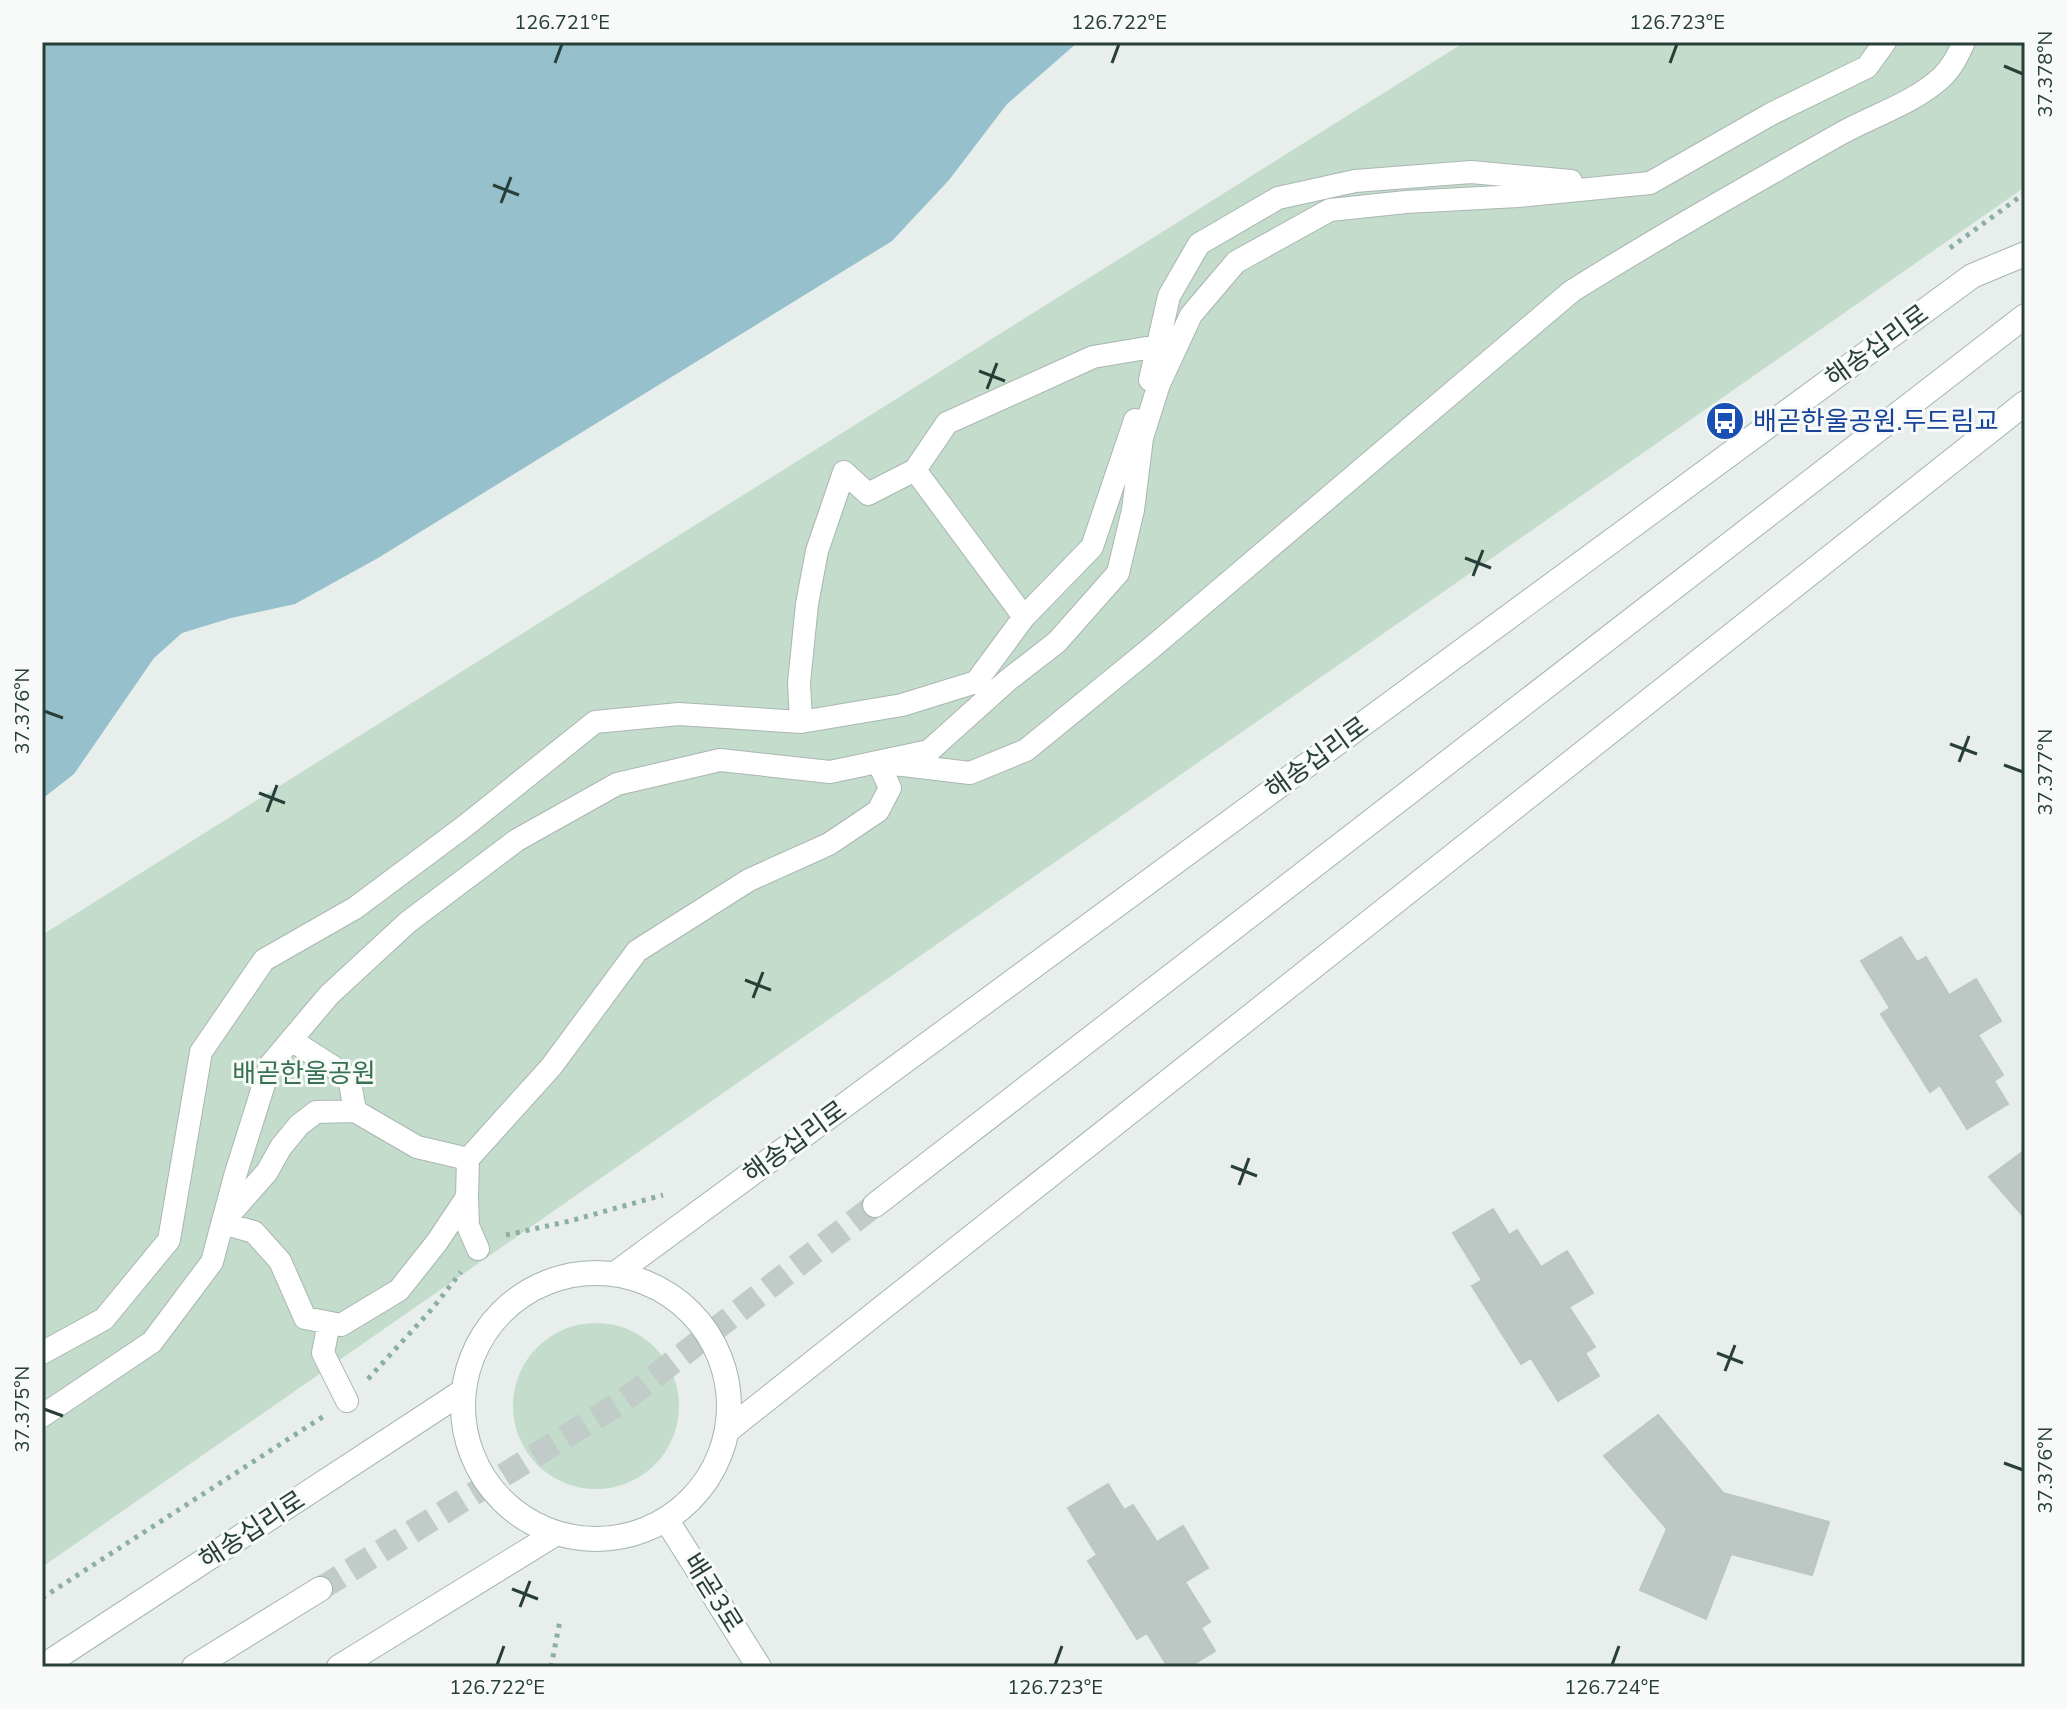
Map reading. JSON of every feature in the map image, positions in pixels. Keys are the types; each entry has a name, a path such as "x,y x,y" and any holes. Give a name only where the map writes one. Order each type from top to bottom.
{"main road":[{"name":"해송십리로","path":"615,1274 1972,276 2025,254"},
{"path":"875,1205 2025,316"},
{"path":"728,1430 2025,403"},
{"path":"615,1274 656,1287 691,1312 716,1347 728,1388 728,1430 712,1473 684,1508 666,1519 645,1531 600,1540 555,1534 515,1513 478,1470 466,1438 462,1392 474,1351 497,1316 520,1298 532,1289 572,1275 615,1274"},
{"name":"해송십리로","path":"42,1667 462,1392"},
{"name":"배곧3로","path":"666,1519 759,1667"},
{"path":"339,1667 555,1534"},
{"path":"194,1667 320,1589"}],"street":[{"path":"42,1416 152,1342 212,1262 270,1065 329,995 408,922 517,840 617,784 720,760 830,772 929,751 1008,680 1057,642 1118,573 1133,510 1142,438 1159,384 1191,315 1236,262 1330,210 1650,183 1771,114 1867,67 1885,42"},
{"path":"878,762 970,773 1026,750 1150,649 1572,291 1644,246 1847,130 1917,96 1942,77 1956,60 1964,42"},
{"path":"42,1353 104,1319 169,1240 201,1052 264,960 355,908 465,826 595,722 679,714 801,722 902,705 976,682 1024,617 1092,547 1151,378 1169,296 1199,244 1278,198 1355,181 1471,172 1626,185"},
{"path":"801,722 799,683 807,604 817,551 844,472 868,494 915,470 959,409 1093,357 1158,346"},
{"path":"915,470 1024,617"},
{"path":"478,1249 468,1226 468,1159 551,1067 637,951 749,880 829,844 878,811 890,788 878,762"},
{"path":"291,1040 349,1077 355,1111"},
{"path":"222,1223 267,1172 281,1147 299,1125 316,1112 355,1111 417,1147 468,1159"},
{"path":"222,1223 254,1232 280,1261 305,1318 341,1325 399,1290 467,1197"},
{"path":"329,1323 323,1353 347,1401"}],"path":[{"path":"1948,250 2025,193"},
{"path":"42,1598 347,1401 432,1309 486,1239 659,1198 671,1189"},
{"path":"551,1667 560,1620"}],"green space":[{"name":"배곧한울공원","path":"1465,42 2025,42 2025,187 42,1567 42,935"},
{"path":"596,1323 628,1330 654,1348 672,1374 679,1406 672,1438 654,1464 628,1482 596,1489 564,1482 538,1464 520,1438 513,1406 520,1374 538,1348 564,1330"}],"water":[{"path":"42,42 1078,42 1007,104 949,180 892,241 378,558 295,604 182,633 154,658 74,774 42,799"}],"building":[{"path":"1901,937 1917,962 1926,957 1949,995 1976,979 2001,1021 1978,1035 2003,1075 1994,1081 2008,1104 1967,1129 1940,1085 1930,1092 1881,1014 1890,1008 1861,961"},
{"path":"2025,1150 2025,1218 1989,1177"},
{"path":"1493,1209 1509,1235 1517,1230 1541,1267 1567,1251 1593,1293 1569,1307 1595,1347 1585,1353 1599,1376 1558,1401 1531,1358 1521,1364 1472,1286 1482,1280 1453,1233"},
{"path":"1658,1415 1723,1493 1829,1522 1812,1575 1731,1554 1706,1619 1640,1590 1667,1529 1604,1456"},
{"path":"1108,1484 1124,1510 1133,1505 1157,1542 1183,1526 1208,1568 1185,1582 1210,1622 1201,1628 1215,1651 1189,1667 1168,1667 1147,1633 1137,1639 1088,1561 1097,1555 1068,1508"}],"tunnel":[{"path":"320,1589 623,1401 875,1205"}],"place":[{"name":"배곧한울공원.두드림교","path":"1725,421"}]}
